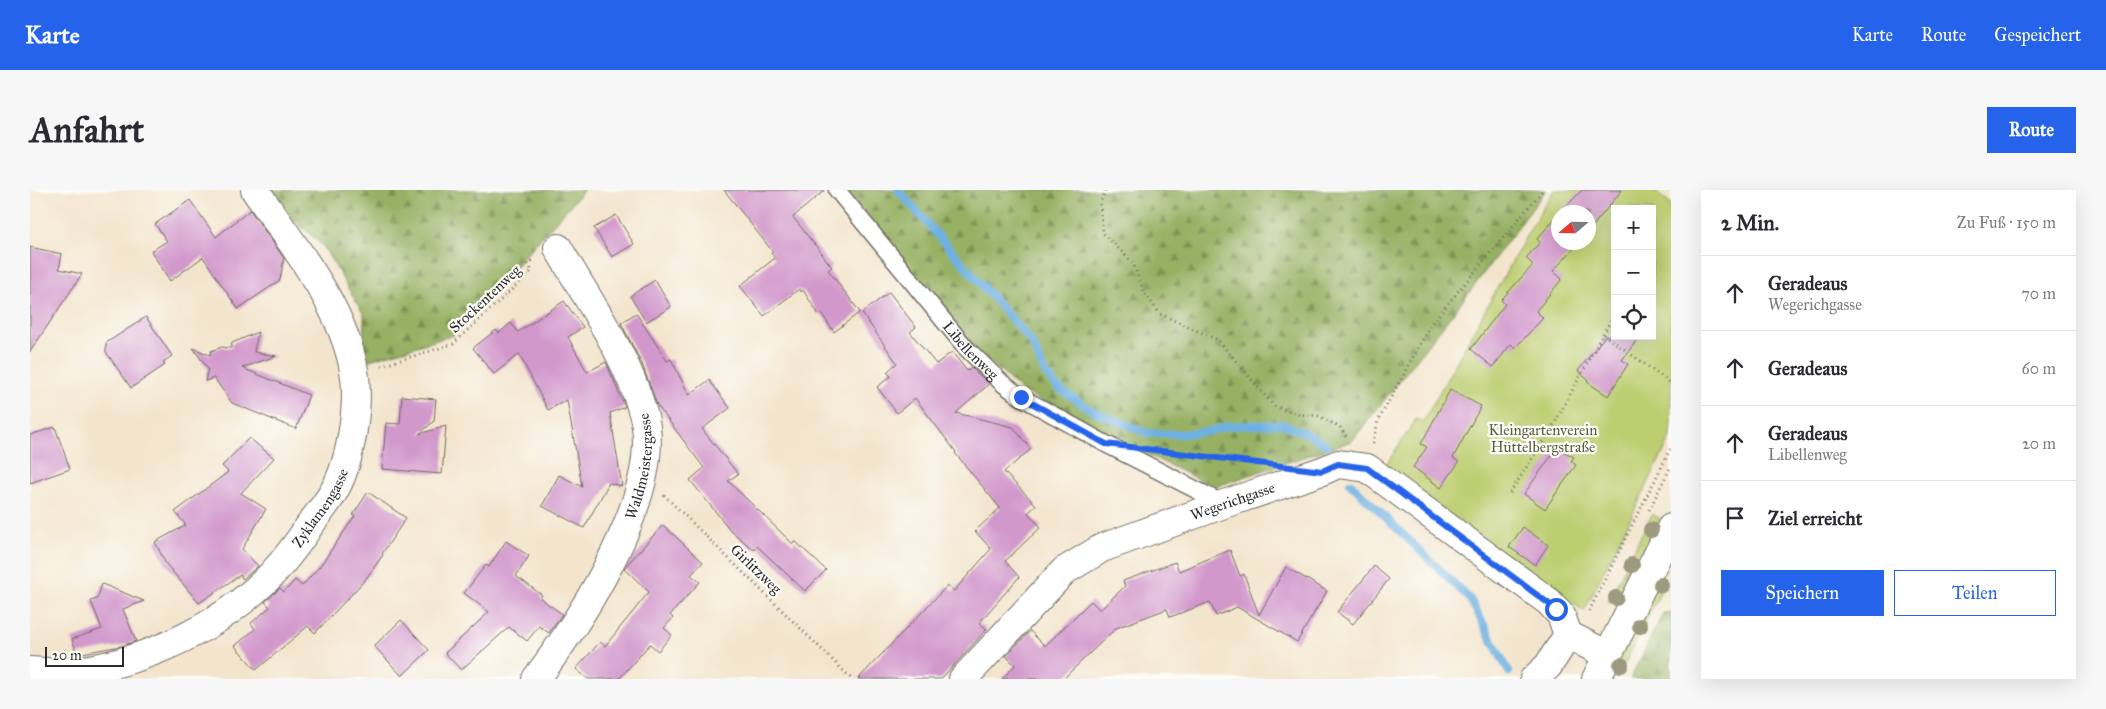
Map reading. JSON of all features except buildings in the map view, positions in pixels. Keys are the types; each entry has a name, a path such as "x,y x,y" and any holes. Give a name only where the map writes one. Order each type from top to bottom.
{"street":[{"name":"Zyklamengasse","path":"30,671 63,674 96,671 134,660 204,629 236,607 266,581 293,550 335,490 349,453 356,413 354,372 346,343 321,286 255,190"},
{"name":"Waldmeistergasse","path":"536,679 595,590 631,514 644,476 647,445 644,414 628,374 602,323 549,252"},
{"name":"Wegerichgasse","path":"963,679 1064,571 1102,548 1338,464 1367,468 1549,602 1587,644"},
{"path":"1534,679 1548,666 1587,644 1671,528"},
{"path":"1587,644 1596,679"}],"lane":[{"name":"Libellenweg","path":"837,190 966,348 1002,383 1021,397 1106,444 1224,504"}],"path":[{"path":"1105,190 1100,204 1104,233 1133,263 1144,292 1160,314 1218,340 1274,406 1297,414 1319,416 1340,427 1367,468"},
{"path":"1367,468 1378,421 1432,324 1543,190"},
{"name":"Stockentenweg","path":"354,372 373,364 384,366 453,344 532,271 528,264 549,252"},
{"path":"1510,493 1553,426 1611,321"},
{"path":"1603,334 1671,382"},
{"path":"1587,644 1584,630 1588,613 1671,448"},
{"path":"1165,452 1263,464"},
{"name":"Girlitzweg","path":"644,476 852,679"}],"green space":[{"path":"270,190 584,190 454,335 363,362 364,315 323,246 285,212"},
{"path":"846,190 1546,190 1465,298 1352,441 1214,487 1086,425 1021,390 972,346"},
{"name":"Kleingartenverein Hüttelbergstraße","path":"1554,190 1653,190 1671,205 1671,437 1584,611 1495,550 1386,465 1416,419 1423,422 1533,224"},
{"path":"1652,514 1660,519 1645,548 1643,547 1642,549 1644,550 1616,604 1608,601"},
{"path":"1659,580 1665,583 1620,673 1614,670"},
{"path":"1671,612 1671,679 1630,679 1663,613"}],"waterway":[{"path":"898,190 1031,341 1045,373 1058,388 1093,411 1147,433 1184,434 1211,431 1228,426 1283,424 1310,435 1327,446"},
{"path":"1350,483 1470,599 1509,672"}],"route":[{"path":"1021,397 1106,444 1322,471 1338,464 1367,468 1556,609"}]}
